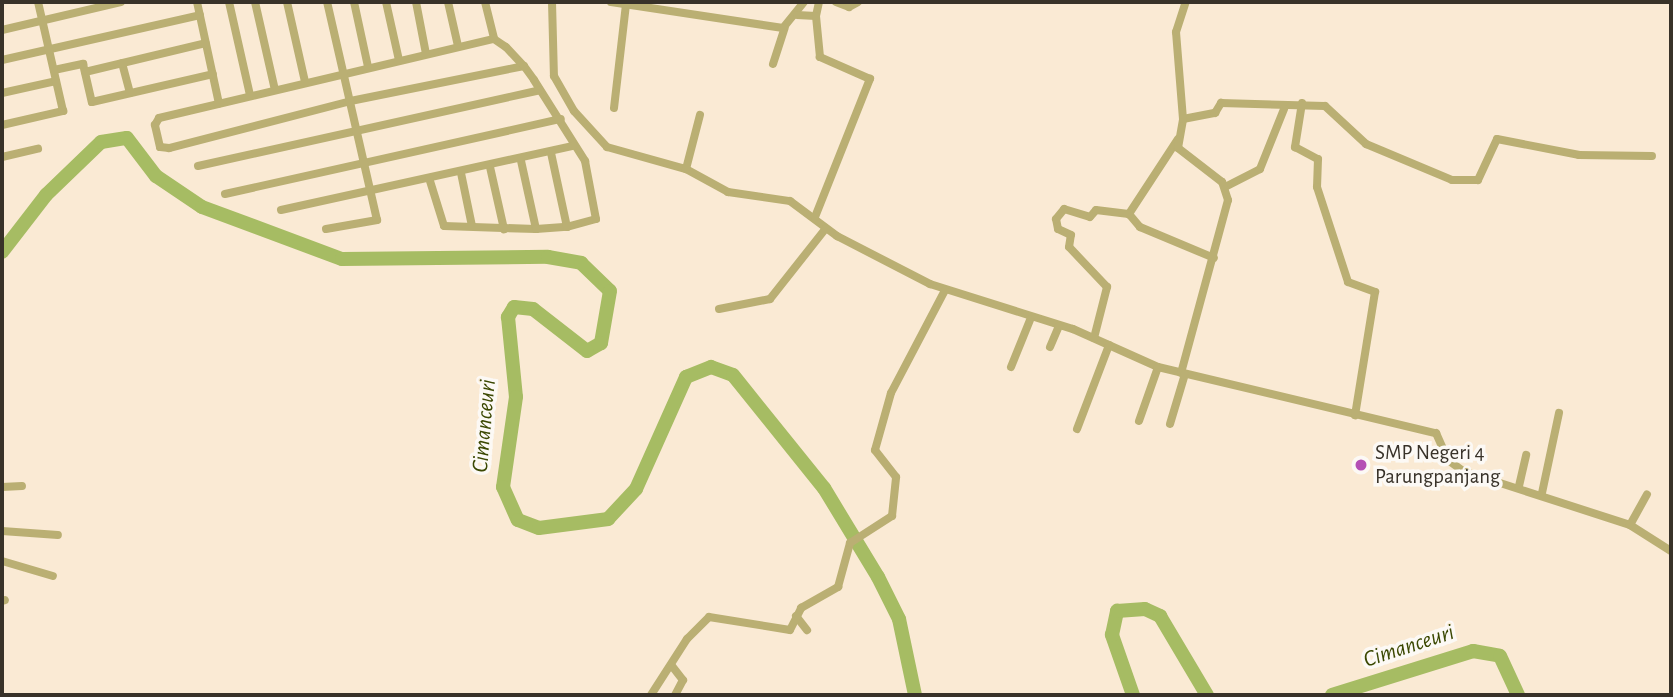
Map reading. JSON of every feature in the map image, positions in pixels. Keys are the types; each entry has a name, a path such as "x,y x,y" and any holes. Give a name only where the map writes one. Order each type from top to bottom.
{"street":[{"path":"2,125 63,111 38,2"},
{"path":"2,30 86,6 121,2"},
{"path":"197,2 219,104"},
{"path":"229,2 250,96"},
{"path":"255,2 275,90"},
{"path":"287,2 305,82"},
{"path":"326,229 376,221 373,192 327,2"},
{"path":"354,2 369,67"},
{"path":"386,2 399,60"},
{"path":"416,2 426,54"},
{"path":"448,2 458,46"},
{"path":"430,181 442,225 536,229 567,227 596,219 585,161 573,146 561,119 524,66 494,39 485,2"},
{"path":"552,2 554,76 593,136 625,154 687,169 728,192 790,201 825,228 944,290 1030,320 1094,338 1158,367 1436,433 1454,466 1542,493 1630,525 1671,551"},
{"path":"611,2 785,28"},
{"path":"773,64 785,28 804,2"},
{"path":"815,218 870,79 820,57 816,16 819,2"},
{"path":"836,2 849,7 858,2"},
{"path":"1170,424 1228,200 1225,187 1181,156 1183,119 1175,57 1186,2"},
{"path":"614,108 625,4"},
{"path":"2,60 200,15"},
{"path":"797,15 816,16"},
{"path":"494,39 344,72 157,119 160,147 351,101 524,66"},
{"path":"85,72 206,43"},
{"path":"122,63 130,93"},
{"path":"54,70 83,64 92,102 213,74"},
{"path":"2,93 56,81"},
{"path":"198,166 540,90"},
{"path":"1183,119 1215,113 1221,103 1284,109 1302,103 1325,106 1366,144 1452,180 1478,180 1497,139 1579,155 1653,156"},
{"path":"1302,103 1295,147 1318,159 1317,187 1348,282 1376,292 1355,415"},
{"path":"1225,187 1260,169 1284,109"},
{"path":"687,169 700,115"},
{"path":"225,194 561,119"},
{"path":"1129,214 1181,135"},
{"path":"281,210 430,181 521,161 573,146"},
{"path":"2,157 38,149"},
{"path":"551,153 567,227"},
{"path":"521,161 536,229"},
{"path":"490,167 504,229"},
{"path":"461,173 472,226"},
{"path":"1094,338 1107,287 1069,247 1071,235 1058,229 1056,219 1064,209 1090,217 1096,210 1129,214 1140,228 1214,258"},
{"path":"719,309 773,296 825,228"},
{"path":"652,695 687,639 710,616 786,632 796,616 838,587 850,542 894,512 896,477 875,450 891,393 944,290"},
{"path":"1011,367 1030,320"},
{"path":"1051,346 1059,326"},
{"path":"1077,429 1109,345"},
{"path":"1139,421 1158,367"},
{"path":"1542,493 1559,413"},
{"path":"1519,486 1526,456"},
{"path":"2,487 22,486"},
{"path":"1630,525 1647,494"},
{"path":"2,531 58,535"},
{"path":"2,561 53,576"},
{"path":"796,616 807,630"},
{"path":"672,666 683,680 675,695"}],"waterway":[{"name":"Cimanceuri","path":"2,252 46,195 101,142 127,138 156,176 202,207 342,259 548,257 581,263 610,291 601,343 587,351 533,309 514,307 508,317 516,397 503,487 518,520 539,528 608,519 636,489 686,377 711,367 733,375 824,488 878,577 899,619 915,695"},
{"name":"Cimanceuri","path":"1133,695 1112,635 1117,611 1145,609 1160,616 1207,695"},
{"name":"Cimanceuri","path":"1332,695 1473,651 1500,656 1518,695"}],"place":[{"name":"SMP Negeri 4 Parungpanjang","path":"1361,465"}]}
